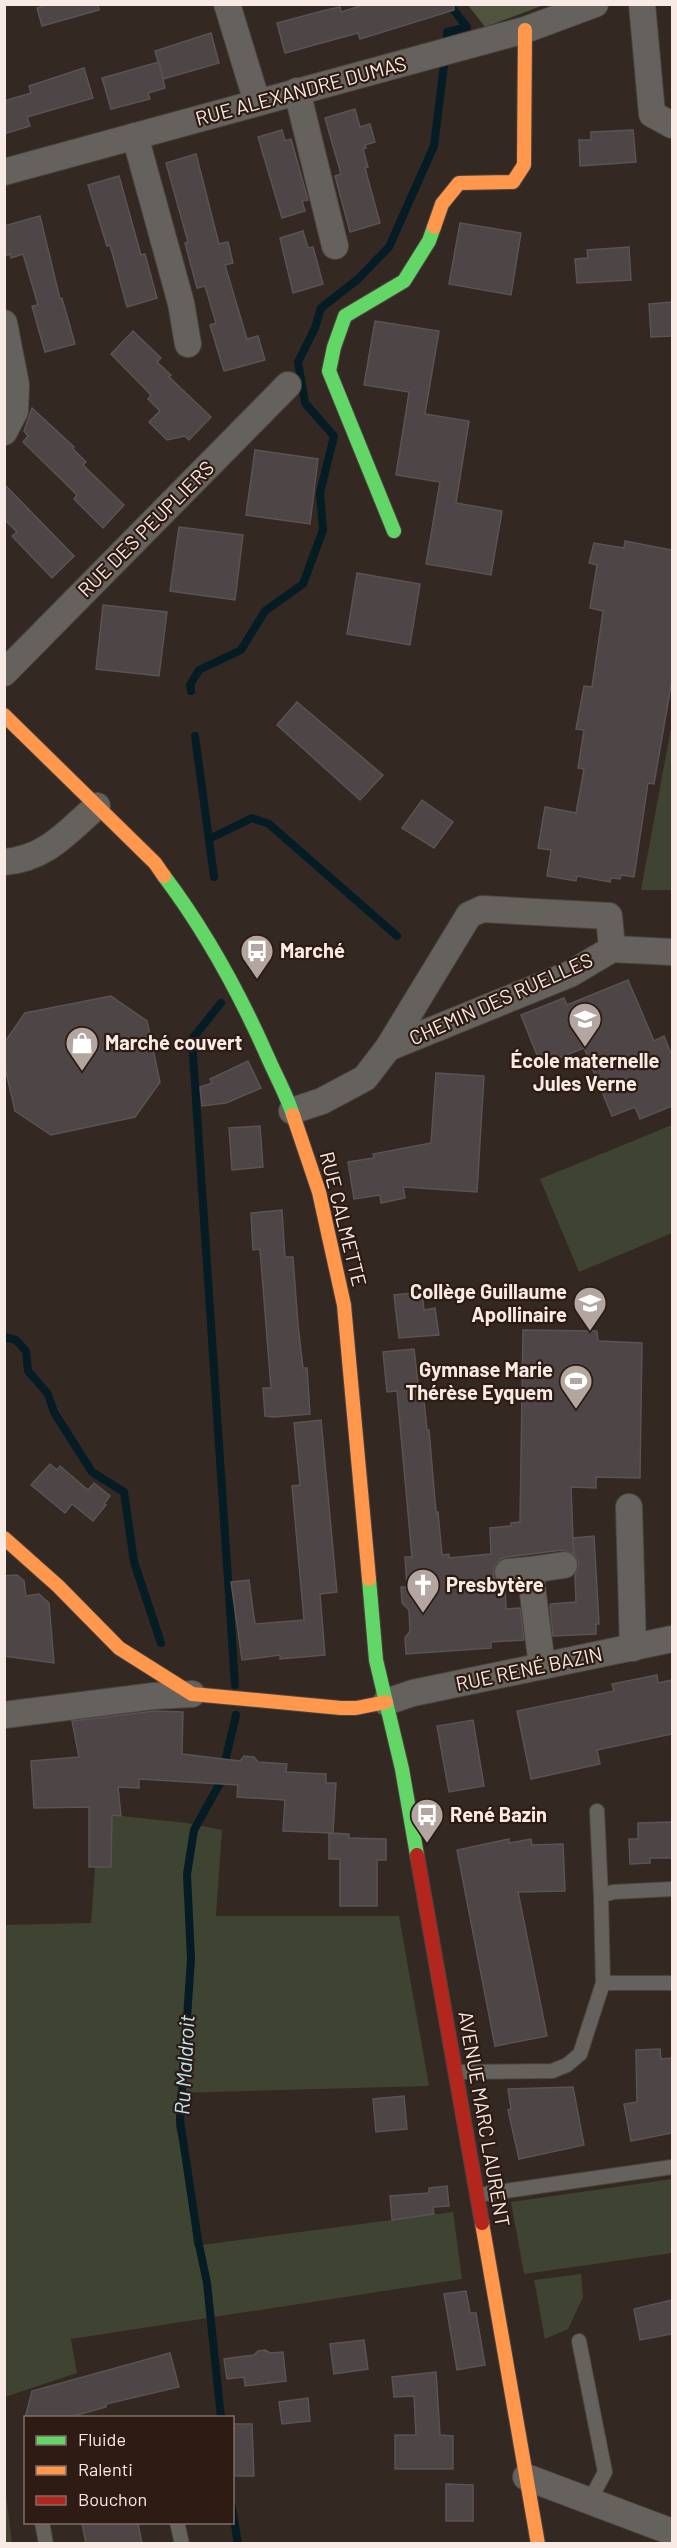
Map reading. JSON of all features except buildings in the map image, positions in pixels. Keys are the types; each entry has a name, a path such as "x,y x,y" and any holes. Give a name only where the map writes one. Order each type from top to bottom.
{"street":[{"path":"227,4 257,102"},
{"name":"RUE ALEXANDRE DUMAS","path":"4,172 525,30 580,12 595,4"},
{"path":"642,4 652,114 672,125"},
{"path":"393,531 329,371 334,347 345,316 404,281 429,241 442,204 459,183 513,182 524,165 525,30"},
{"path":"297,91 335,246"},
{"path":"135,136 181,303 188,344"},
{"path":"4,323 16,386 15,411 4,432"},
{"name":"RUE DES PEUPLIERS","path":"4,673 288,385"},
{"name":"RUE CALMETTE","path":"4,715 155,863 193,914 221,961 255,1028 292,1111 319,1192 344,1305 376,1660 386,1702"},
{"path":"4,862 21,861 41,854 97,806"},
{"name":"CHEMIN DES RUELLES","path":"292,1111 322,1101 365,1078 388,1048 469,915 482,909 609,916 612,949"},
{"name":"CHEMIN DES RUELLES","path":"388,1048 570,974 612,949 672,952"},
{"path":"629,1507 633,1648"},
{"path":"4,1538 58,1586 119,1648 192,1695"},
{"path":"542,1666 519,1571 564,1565"},
{"name":"RUE RENÉ BAZIN","path":"386,1702 413,1694 672,1639"},
{"path":"4,1715 154,1696 192,1695 341,1708 356,1708 386,1702"},
{"name":"AVENUE MARC LAURENT","path":"386,1702 399,1752 538,2544"},
{"path":"526,2478 672,2532"}],"lane":[{"path":"456,2072 552,2071 567,2065 580,2054 603,1983 597,1811"},
{"path":"601,1896 613,1892 672,1889"},
{"path":"603,1983 672,1983"},
{"path":"478,2195 672,2167"},
{"path":"579,2341 605,2472 590,2502"},
{"path":"42,2524 46,2544"},
{"path":"177,2524 182,2544"}],"green space":[{"path":"468,5 544,5 485,27"},
{"path":"672,723 672,890 641,890"},
{"path":"672,1125 672,1233 579,1272 540,1179"},
{"path":"112,1815 187,1823 222,1830 216,1916 399,1916 429,2086 177,2093 176,2127 185,2166 194,2246 453,2212 462,2279 71,2339 77,2373 5,2397 4,1925 91,1923 95,1867 111,1866"},
{"path":"672,2179 672,2253 524,2274 511,2202"},
{"path":"581,2274 583,2297 568,2329 545,2339 534,2280"},
{"path":"5,2487 12,2543 5,2543"}],"waterway":[{"path":"447,41 447,32 467,27 449,4"},
{"path":"191,691 190,685 199,670 241,650 265,611 303,584 323,530 320,493 334,436 305,403 298,362 315,328 321,308 357,280 389,247 434,146 444,65"},
{"path":"195,736 214,877"},
{"path":"209,839 252,818 269,824 397,936"},
{"path":"221,1003 192,1039 235,1685"},
{"name":"Ru Maldroit","path":"4,1337 16,1340 26,1351 28,1371 48,1394 54,1412 92,1472 124,1492 134,1562 161,1643"},
{"name":"Ru Maldroit","path":"221,2416 207,2283 198,2240 180,2120 191,1959 187,1874 194,1830 220,1783 236,1715"},
{"name":"Ru Maldroit","path":"234,2519 238,2544"}],"traffic: fast":[{"path":"394,531 329,371 334,347 345,316 404,281 429,241 434,227"},
{"path":"164,876 208,942 234,988 258,1035 293,1115"},
{"path":"369,1579 376,1660 402,1769 417,1855"}],"traffic: slow":[{"path":"434,227 442,204 459,183 513,182 524,165 525,30"},
{"path":"4,715 155,863 164,876"},
{"path":"293,1115 319,1192 344,1305 369,1579"},
{"path":"4,1538 58,1586 119,1648 192,1694 341,1708 356,1708 386,1702"},
{"path":"482,2223 538,2544"}],"traffic: jam":[{"path":"417,1855 482,2223"}],"place":[{"name":"Marché","path":"257,980"},
{"name":"École maternelle Jules Verne","path":"585,1048"},
{"name":"Marché couvert","path":"82,1072"},
{"name":"Collège Guillaume Apollinaire","path":"590,1332"},
{"name":"Gymnase Marie Thérèse Eyquem","path":"576,1410"},
{"name":"Presbytère","path":"423,1614"},
{"name":"René Bazin","path":"427,1844"}]}
